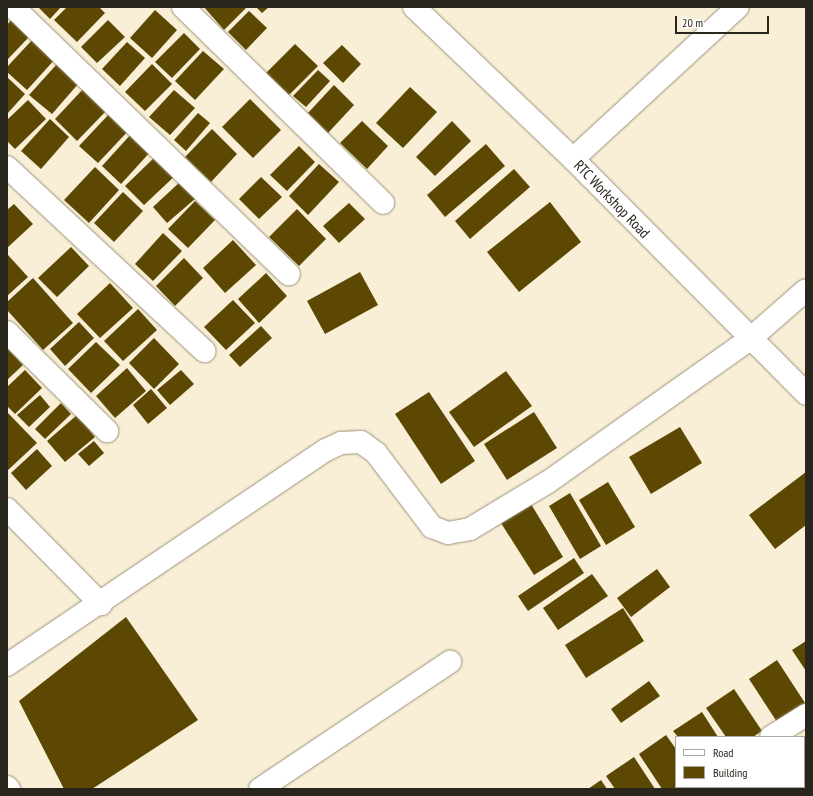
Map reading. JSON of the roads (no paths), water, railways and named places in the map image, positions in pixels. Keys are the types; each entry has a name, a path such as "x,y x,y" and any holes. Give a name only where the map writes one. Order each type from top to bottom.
{"street":[{"path":"13,7 289,274"},
{"path":"183,7 383,203"},
{"name":"RTC Workshop Road","path":"414,7 573,159 806,394"},
{"path":"573,159 738,7"},
{"path":"7,167 204,351"},
{"path":"7,665 101,604 326,450 341,443 361,442 376,453 432,527 448,533 470,529 548,482 750,339 806,290"},
{"path":"7,332 107,431"},
{"path":"7,509 101,604"},
{"path":"260,789 450,662"},
{"path":"773,736 806,715"}]}
